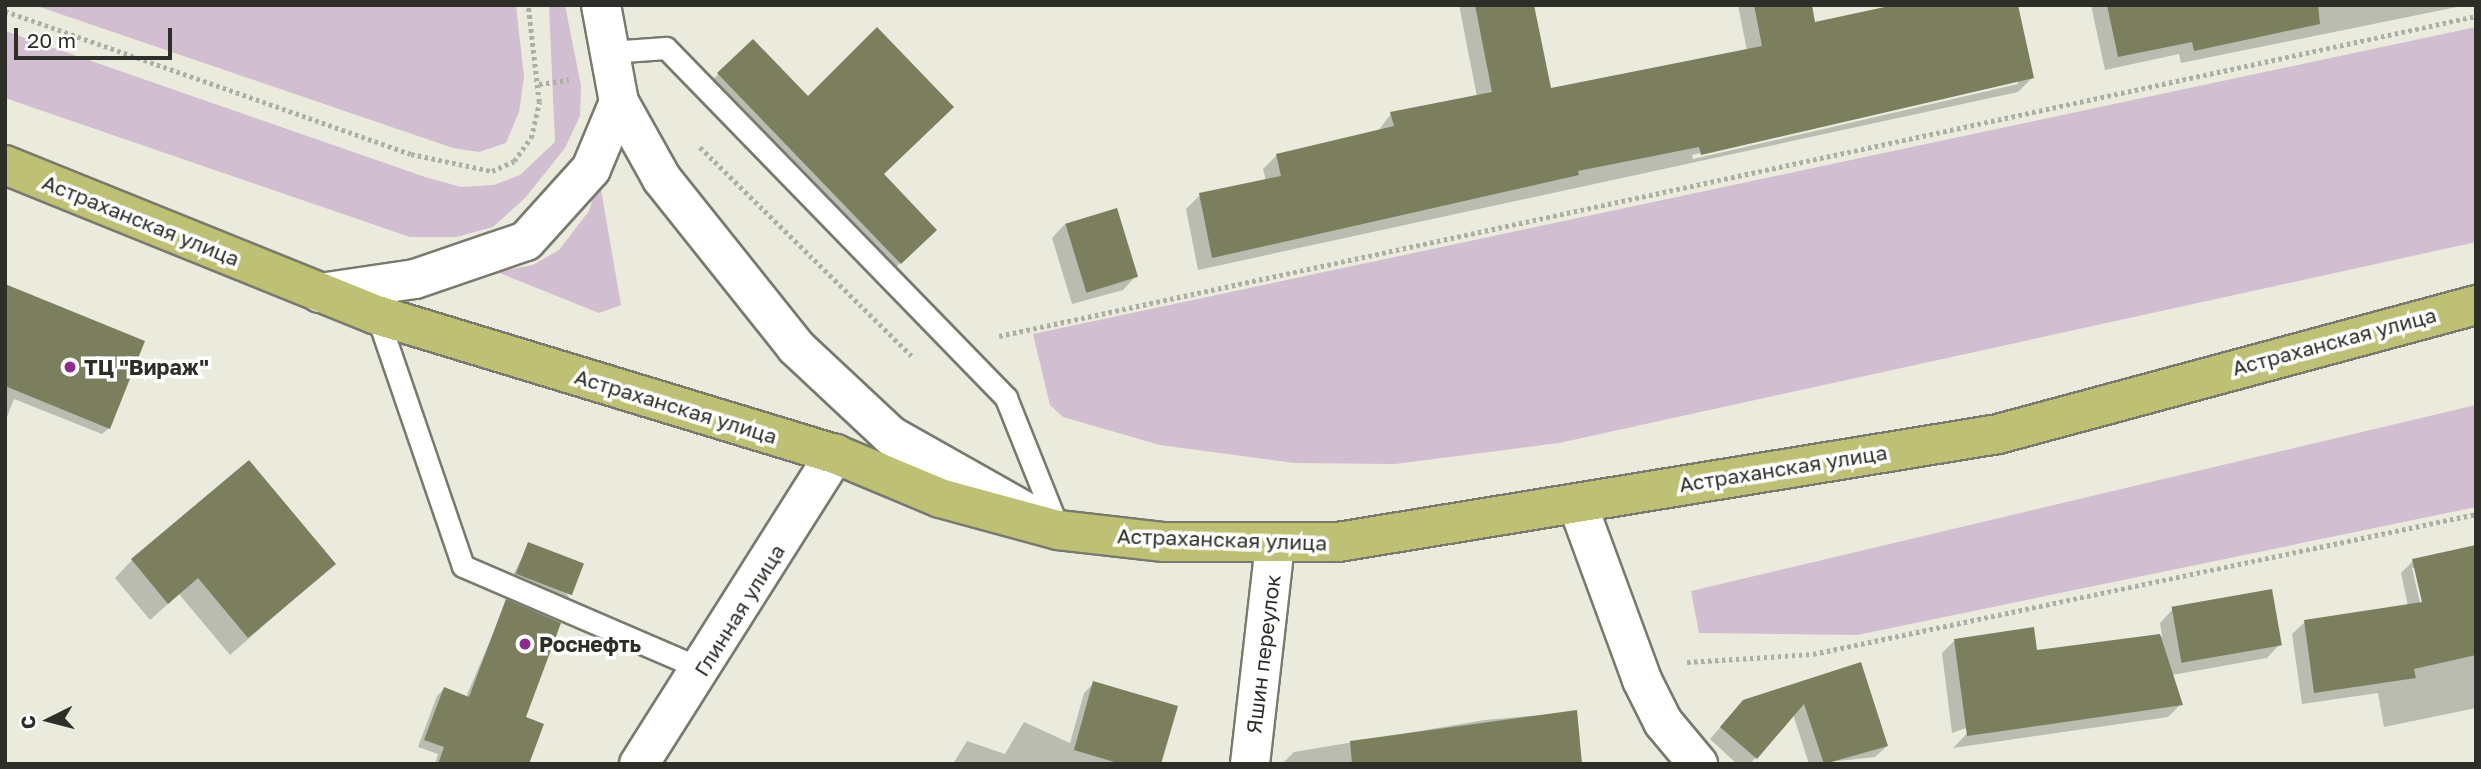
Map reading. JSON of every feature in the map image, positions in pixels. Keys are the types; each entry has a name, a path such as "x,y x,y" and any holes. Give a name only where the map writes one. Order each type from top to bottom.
{"main road":[{"name":"Астраханская улица","path":"5,165 377,315 835,454 940,498 1058,530 1276,545 1338,542 1998,434 2476,304"}],"street":[{"path":"601,5 614,76 662,179 796,347 891,436 1058,530"},
{"path":"320,293 415,279 526,241 591,169 614,76"},
{"name":"Глинная улица","path":"639,764 704,670 835,454"},
{"path":"1577,503 1636,666 1663,722 1698,764"},
{"name":"Яшин переулок","path":"1250,764 1276,545"}],"lane":[{"path":"614,76 666,48 1006,398 1058,530"},
{"path":"377,315 463,566 704,670"}],"path":[{"path":"5,11 463,168 492,171 514,161 531,138 539,84 528,5"},
{"path":"690,136 907,357 2476,16"},
{"path":"539,84 614,76"},
{"path":"1636,666 1813,654 2476,514"}],"shaded area":[{"path":"34,5 516,5 524,77 519,112 506,143 479,152 453,148"},
{"path":"549,5 565,5 581,86 580,116 565,148 525,198 493,227 456,237 410,237 5,98 5,31 425,177 461,187 494,185 520,175 555,142"},
{"path":"2476,27 2476,242 1559,443 1395,464 1294,463 1160,445 1063,417 1050,405 1033,334"},
{"path":"599,178 621,305 599,313 497,272 533,265 559,250 589,211"},
{"path":"2476,405 2476,507 1857,635 1699,633 1691,591"}],"building":[{"path":"1475,5 1534,5 1551,88 1762,46 1754,5 1812,5 1815,22 1894,5 2018,5 2034,78 1701,155 1699,147 1578,171 1579,175 1212,258 1199,193 1281,176 1276,154 1394,126 1390,112 1492,92"},
{"path":"2107,5 2318,5 2320,24 2194,51 2192,42 2118,57"},
{"path":"877,27 954,107 884,174 937,230 901,264 717,73 753,39 808,96"},
{"path":"1117,208 1138,277 1086,293 1065,224"},
{"name":"ТЦ \"Вираж\"","path":"5,284 145,341 110,429 5,386"},
{"path":"249,460 336,564 248,638 198,578 168,604 131,559"},
{"path":"528,542 584,564 572,595 516,574"},
{"path":"2476,545 2476,655 2414,669 2416,678 2314,693 2304,620 2422,602 2412,559"},
{"path":"2272,589 2282,645 2181,663 2172,607"},
{"path":"506,599 561,623 526,717 544,724 529,764 438,764 444,747 424,740 444,687 469,697"},
{"path":"2034,627 2037,650 2160,634 2183,705 1967,736 1954,639"},
{"path":"1861,662 1888,746 1824,764 1804,704 1757,759 1720,727 1743,700"},
{"path":"1093,681 1178,706 1161,764 1121,764 1074,750"},
{"path":"1577,710 1582,764 1352,764 1350,741"}],"place":[{"name":"ТЦ \"Вираж\"","path":"70,367"},
{"name":"Роснефть","path":"525,644"}]}
